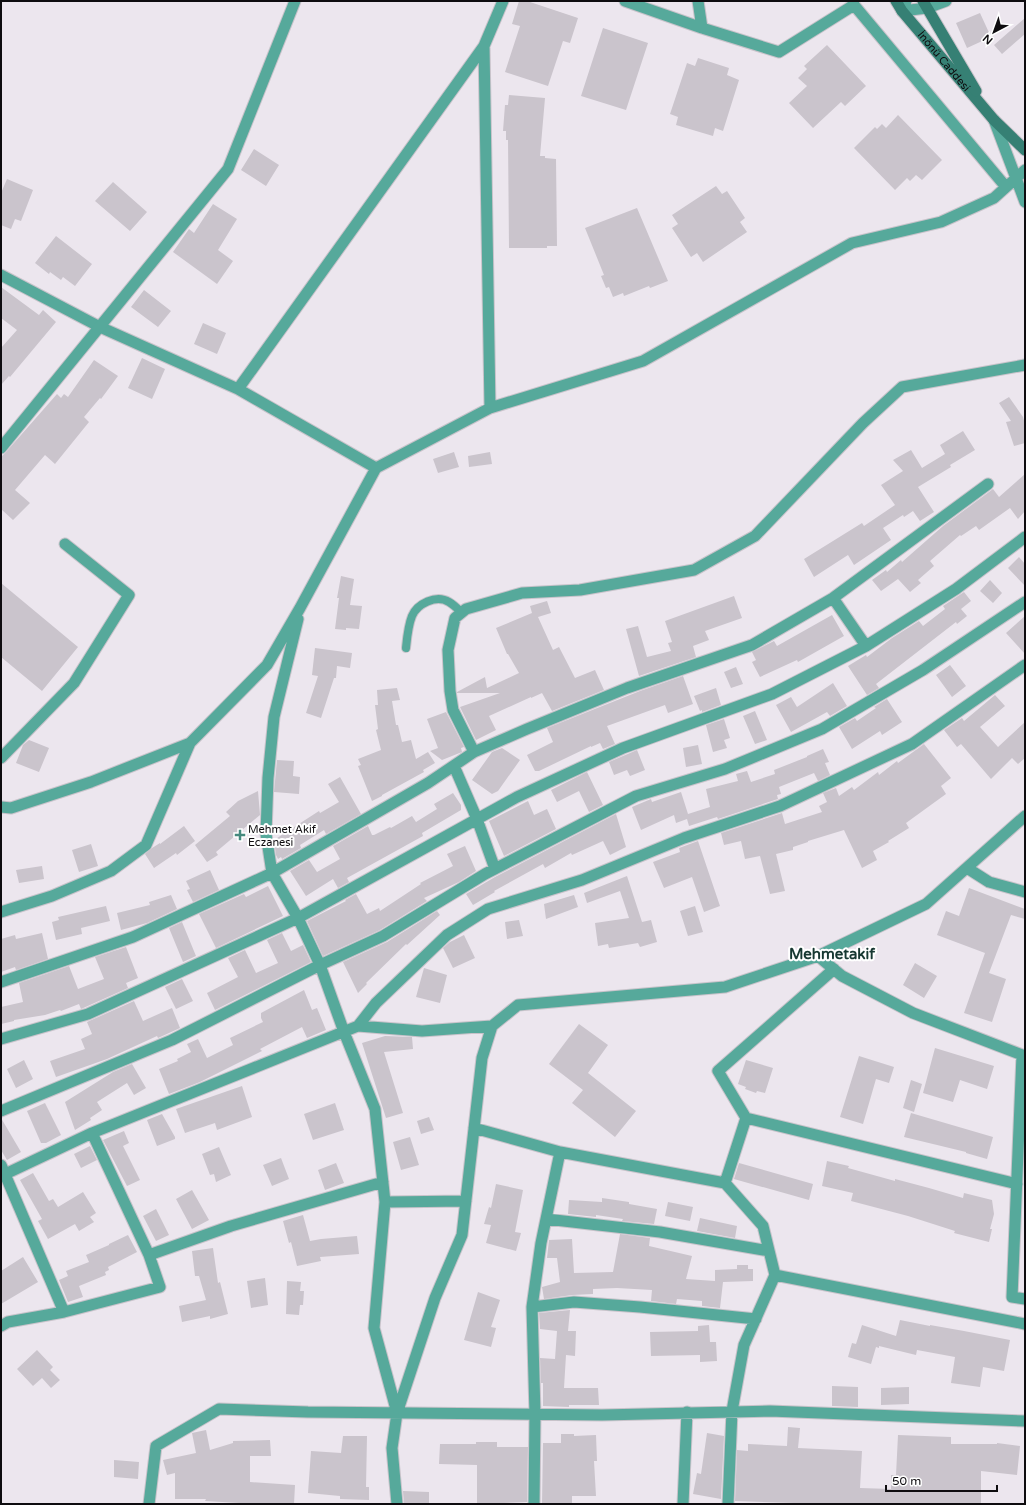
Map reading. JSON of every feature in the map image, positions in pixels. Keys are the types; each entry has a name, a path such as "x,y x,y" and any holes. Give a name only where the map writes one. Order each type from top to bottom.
{"main road":[{"name":"İnönü Caddesi","path":"896,1 904,6 994,120 1025,150"},
{"name":"İnönü Caddesi","path":"925,5 994,120"}],"street":[{"path":"1,448 228,169 295,1"},
{"path":"238,389 484,46 503,1"},
{"path":"627,1 702,28 779,52 854,3 1006,187"},
{"path":"698,1 702,28"},
{"path":"904,6 925,5 946,1"},
{"path":"484,46 490,408"},
{"path":"994,120 1025,202"},
{"path":"1,912 52,896 111,871 146,845 190,743 267,665 300,608 376,468 490,408 642,361 852,243 941,222 994,198 1025,170"},
{"path":"1,275 100,327 238,389 376,468"},
{"path":"474,752 453,710 450,691 448,650 455,618 461,612 481,604 522,593 580,590 694,570 755,536 863,423 902,387 1025,364"},
{"path":"1,982 133,937 272,873 428,783 474,752 627,688 752,645 833,598 988,484"},
{"path":"1,1039 88,1014 298,918 517,797 623,748 772,694 866,646 956,589 1025,537"},
{"path":"1,758 74,683 129,595 65,544"},
{"path":"833,598 866,646"},
{"path":"1,1111 172,1040 383,936 495,869 636,796 725,769 822,729 923,670 1025,602"},
{"path":"300,608 274,717 268,778 266,834 272,873 298,918 320,966 344,1032 375,1109 385,1202 374,1328 397,1413"},
{"path":"358,1026 376,1003 447,935 488,909 582,880 684,838 780,806 912,744 1025,666"},
{"path":"1,807 11,808 91,782 190,743"},
{"path":"454,766 477,819 495,869"},
{"path":"397,1504 392,1448 397,1413 435,1298 462,1235 482,1058 492,1026 518,1005 725,987 818,956 926,904 1025,816"},
{"path":"967,868 989,882 1025,892"},
{"path":"818,956 842,976 913,1013 1024,1056 1012,1297 1025,1299"},
{"path":"834,969 718,1071 746,1118 1017,1184"},
{"path":"64,1312 3,1171 92,1133 358,1026 422,1031 492,1026"},
{"path":"725,1183 746,1118"},
{"path":"474,1128 560,1152 725,1183 763,1226 775,1275 744,1345 732,1411 728,1504"},
{"path":"1,1326 8,1322 64,1312 160,1287 149,1255 92,1133"},
{"path":"534,1504 535,1414 532,1307 541,1242 560,1152"},
{"path":"149,1255 231,1226 383,1182"},
{"path":"385,1202 466,1201"},
{"path":"546,1219 660,1232 769,1251"},
{"path":"775,1275 1025,1324"},
{"path":"532,1307 574,1302 756,1319"},
{"path":"149,1504 156,1446 219,1409 308,1412 602,1415 770,1411 1025,1421"},
{"path":"683,1504 686,1412"}],"lane":[{"path":"406,648 411,618 414,611 424,603 430,600 443,600 449,602 461,612"}],"building":[{"path":"519,1 527,1 578,18 570,43 563,41 548,86 505,72 520,26 512,24"},
{"path":"980,13 991,37 967,48 956,23"},
{"path":"1025,18 1025,34 1002,54 994,45"},
{"path":"603,28 648,43 626,110 581,96"},
{"path":"827,45 866,86 845,106 841,102 813,128 789,103 807,86 798,78 807,69 804,66"},
{"path":"698,58 729,68 727,75 739,80 723,131 715,128 713,136 676,125 678,117 670,114 687,63 695,66"},
{"path":"509,95 545,98 540,156 556,159 557,246 547,246 547,248 509,248 508,140 506,140 506,131 503,131 505,105 508,105"},
{"path":"898,115 942,160 922,180 916,175 910,181 907,178 895,190 854,148 875,127 877,129 882,124 886,128"},
{"path":"254,149 279,165 266,186 241,170"},
{"path":"7,179 33,190 21,221 15,219 11,229 1,225 1,193"},
{"path":"113,182 147,212 130,231 95,201"},
{"path":"716,186 722,194 727,191 745,218 740,222 747,232 703,262 697,253 691,257 672,228 678,224 672,215"},
{"path":"213,204 237,219 218,250 233,261 217,284 173,252 189,229 194,233"},
{"path":"637,208 668,281 650,288 649,286 624,296 623,293 613,297 609,287 606,288 601,276 604,275 585,228"},
{"path":"56,236 92,264 75,286 63,277 61,280 50,272 49,274 35,263"},
{"path":"1,287 39,315 43,310 56,322 10,377 9,376 1,385 1,348 17,330 1,318"},
{"path":"144,290 171,311 158,327 131,307"},
{"path":"203,323 226,333 217,354 194,344"},
{"path":"142,358 165,369 152,399 128,388"},
{"path":"94,360 118,376 101,399 100,398 84,417 89,422 55,464 45,455 15,490 30,503 13,520 1,509 1,457 57,394 61,398 64,394 68,397"},
{"path":"1009,397 1023,417 1025,424 1025,443 1014,446 1006,422 1011,421 999,403"},
{"path":"963,431 975,450 918,487 934,512 920,521 913,511 904,517 903,515 883,528 891,540 854,565 848,555 814,577 804,559 862,523 864,526 895,505 881,485 903,471 893,460 911,450 922,468 945,454 940,445"},
{"path":"454,452 459,467 438,473 433,459"},
{"path":"490,452 492,464 469,467 468,456"},
{"path":"1025,474 1025,511 1018,519 1010,508 979,530 976,526 961,536 960,535 930,561 934,566 918,580 921,583 910,592 898,579 881,591 872,580 886,570 887,572 901,560 902,562 943,526 993,489 999,497"},
{"path":"1019,557 1025,564 1025,586 1008,568"},
{"path":"341,576 354,579 350,605 362,606 359,629 335,629 339,598 337,598"},
{"path":"990,580 1002,593 993,603 980,591"},
{"path":"1,583 78,647 42,691 1,657"},
{"path":"964,592 971,601 961,609 967,616 957,624 956,622 876,684 879,688 867,695 848,666 866,655 867,657 892,638 919,621 923,626 945,609 943,606"},
{"path":"734,596 742,618 705,631 709,640 693,646 696,657 639,676 626,629 638,626 647,657 671,651 668,643 672,642 665,621"},
{"path":"547,601 551,613 538,617 553,650 559,647 575,678 595,670 604,690 552,711 542,693 531,697 489,716 496,730 476,740 460,707 500,693 457,692 485,677 487,688 519,673 507,654 496,628 532,613 530,606"},
{"path":"832,615 844,636 798,662 797,660 760,677 752,662 756,660 752,652 774,641 777,646"},
{"path":"1025,616 1025,654 1006,633"},
{"path":"315,648 352,653 350,668 337,666 336,678 334,678 321,718 306,713 318,676 312,675"},
{"path":"950,665 966,686 952,697 936,675"},
{"path":"736,667 743,684 731,688 724,672"},
{"path":"683,676 693,704 668,713 665,705 607,726 615,744 603,749 600,743 591,746 539,771 535,771 527,755 553,742 547,728 640,691"},
{"path":"833,683 847,706 830,716 827,712 791,732 776,705 791,697 797,707"},
{"path":"397,688 400,700 392,701 396,725 398,725 402,742 411,740 416,759 428,752 435,763 423,770 424,772 372,801 358,766 361,765 358,759 381,750 376,730 378,729 375,705 378,705 377,690"},
{"path":"716,688 721,705 702,712 702,710 700,711 694,696"},
{"path":"995,695 1005,706 980,727 998,747 1025,722 1025,758 1018,764 1012,758 991,779 961,744 957,747 944,730 962,718 964,721"},
{"path":"887,699 902,722 882,735 880,731 852,749 839,727 855,718 857,721 876,708 874,707"},
{"path":"755,711 767,740 755,744 743,716"},
{"path":"446,712 464,747 461,748 462,752 442,760 430,751 438,748 427,719"},
{"path":"724,719 730,738 724,740 727,748 713,752 706,725"},
{"path":"29,740 49,748 39,772 16,763 23,745"},
{"path":"924,744 951,778 941,786 946,794 906,823 909,828 873,851 877,860 862,868 844,830 808,841 793,847 793,850 776,854 785,891 770,894 760,856 745,859 741,841 724,845 721,833 782,813 785,824 822,812 819,806 827,802 823,793 836,788 839,796 852,787 854,790 878,772 879,775 897,761 898,763"},
{"path":"698,745 702,764 686,767 683,748"},
{"path":"502,748 520,760 498,791 492,794 472,780 492,752"},
{"path":"823,749 829,762 825,763 830,775 818,781 814,773 779,787 781,794 777,795 778,799 718,819 717,817 689,826 687,819 676,823 674,815 641,830 632,807 651,799 652,802 681,792 688,814 710,807 706,789 738,781 736,774 747,771 751,782 775,774 774,770"},
{"path":"637,750 645,770 630,776 627,770 614,775 609,762"},
{"path":"277,760 294,761 293,776 300,777 299,794 274,792"},
{"path":"587,772 603,805 589,812 579,791 557,802 551,790"},
{"path":"340,777 361,814 326,834 324,830 300,845 301,848 282,859 281,857 278,859 274,840 319,811 320,813 339,802 328,784"},
{"path":"258,791 260,815 216,852 218,855 207,862 195,845 230,816 226,812 238,801"},
{"path":"453,793 461,805 461,810 422,833 423,836 347,878 349,882 338,888 333,879 306,896 290,871 309,860 317,872 340,859 333,846 368,826 372,835 374,835 390,827 391,828 412,816 416,822 437,809 434,804"},
{"path":"528,801 534,815 547,809 556,829 504,856 489,821"},
{"path":"616,814 626,847 610,855 603,841 572,855 571,853 545,868 543,864 494,891 495,892 473,905 466,894 495,877"},
{"path":"184,826 195,841 177,855 176,853 154,868 145,854"},
{"path":"698,841 720,906 704,912 692,877 664,888 653,862 680,852 679,848"},
{"path":"91,844 98,866 79,872 72,850"},
{"path":"465,846 476,871 459,882 424,898 427,901 380,930 323,956 307,921 346,901 345,900 356,894 367,914 379,908 380,911 421,884 420,883 453,866 447,854"},
{"path":"42,866 44,879 19,883 16,870"},
{"path":"210,870 219,890 193,902 187,890 190,889 186,881"},
{"path":"627,876 642,922 651,920 657,942 640,947 638,943 609,948 608,944 598,946 595,923 629,918 620,891 587,903 584,893"},
{"path":"268,886 283,916 216,948 199,914 244,894 246,897"},
{"path":"969,888 1025,909 1025,919 1011,915 989,973 1006,979 992,1022 964,1013 985,953 937,935 946,911 959,916"},
{"path":"171,895 177,909 147,923 121,930 117,913 150,905 149,902"},
{"path":"574,895 578,907 546,919 544,904"},
{"path":"106,906 110,921 81,928 82,934 56,940 52,922 59,920 58,917"},
{"path":"695,906 703,932 688,936 680,911"},
{"path":"437,911 440,915 407,945 406,944 366,983 367,984 358,993 343,962 387,942"},
{"path":"519,920 523,936 507,939 505,922"},
{"path":"182,922 196,956 183,962 169,928"},
{"path":"42,933 48,959 16,970 15,967 1,972 1,939 15,935 16,939"},
{"path":"282,933 291,951 303,945 311,962 215,1010 207,993 238,977 228,958 245,950 256,973 278,963 267,940"},
{"path":"464,935 475,958 453,968 443,948 450,942"},
{"path":"126,947 138,978 126,983 128,988 81,1009 79,1004 61,1011 1,1024 1,1007 23,1002 19,983 69,966 78,989 104,979 95,957"},
{"path":"915,963 937,976 924,998 903,985"},
{"path":"424,968 447,975 440,1003 416,997"},
{"path":"182,979 193,1001 176,1009 165,987"},
{"path":"304,990 312,1010 317,1008 326,1030 307,1038 302,1027 260,1049 262,1051 200,1082 169,1094 159,1069 178,1061 177,1059 191,1052 187,1044 198,1039 207,1058 233,1045 230,1038 263,1022 261,1013"},
{"path":"134,1001 143,1021 172,1008 180,1028 158,1038 157,1036 107,1059 56,1077 50,1061 85,1049 81,1039 92,1034 87,1022"},
{"path":"579,1024 608,1045 588,1073 636,1111 615,1137 572,1103 583,1090 549,1064"},
{"path":"385,1036 412,1037 413,1049 384,1052 403,1113 386,1118 362,1043"},
{"path":"935,1048 994,1066 987,1089 960,1080 953,1102 923,1093"},
{"path":"859,1056 894,1067 889,1083 876,1079 863,1124 840,1117"},
{"path":"24,1060 33,1079 16,1088 7,1069"},
{"path":"746,1060 773,1068 765,1093 757,1091 756,1093 745,1089 746,1087 738,1084"},
{"path":"132,1064 146,1088 134,1095 127,1083 97,1102 102,1110 90,1118 91,1120 75,1130 65,1102 113,1072"},
{"path":"911,1080 922,1084 914,1112 903,1108"},
{"path":"242,1086 252,1117 217,1130 215,1123 185,1133 176,1109"},
{"path":"45,1103 61,1135 46,1143 41,1143 27,1111"},
{"path":"335,1103 344,1130 313,1140 304,1114"},
{"path":"911,1113 993,1137 987,1159 966,1152 904,1137"},
{"path":"162,1114 175,1139 157,1146 147,1120"},
{"path":"429,1117 434,1130 421,1134 417,1121"},
{"path":"1,1118 21,1152 7,1160 1,1150"},
{"path":"124,1131 129,1143 123,1146 140,1180 127,1186 103,1140"},
{"path":"410,1137 419,1165 401,1170 393,1142"},
{"path":"90,1146 97,1160 81,1168 74,1154"},
{"path":"219,1147 231,1175 216,1182 214,1174 210,1175 202,1154"},
{"path":"281,1158 289,1179 272,1186 263,1165"},
{"path":"827,1161 849,1166 848,1168 895,1181 895,1179 963,1198 964,1193 992,1200 994,1214 990,1229 992,1229 989,1242 954,1233 955,1231 908,1216 851,1201 853,1193 822,1186"},
{"path":"336,1163 344,1183 325,1190 318,1170"},
{"path":"739,1163 813,1184 809,1200 734,1179"},
{"path":"33,1173 49,1201 53,1199 58,1207 83,1192 96,1213 90,1217 94,1222 79,1231 75,1224 48,1239 38,1221 42,1219 20,1180"},
{"path":"496,1184 523,1190 515,1232 521,1233 516,1251 486,1243 491,1225 484,1224 489,1207 491,1208"},
{"path":"192,1190 209,1220 192,1229 176,1199"},
{"path":"602,1198 629,1202 629,1204 657,1209 654,1224 622,1221 623,1219 596,1215 596,1217 568,1214 569,1200 602,1202"},
{"path":"668,1202 693,1207 690,1221 665,1216"},
{"path":"156,1209 169,1235 156,1241 143,1216"},
{"path":"303,1215 310,1241 357,1236 359,1254 320,1257 321,1261 297,1266 291,1242 289,1243 283,1221"},
{"path":"700,1218 737,1226 735,1238 697,1231"},
{"path":"620,1234 650,1238 649,1246 692,1256 686,1279 715,1281 715,1270 737,1269 737,1265 748,1265 748,1269 753,1269 753,1281 723,1282 720,1308 702,1306 702,1301 677,1299 676,1304 651,1301 652,1290 617,1288 593,1289 593,1294 544,1299 542,1287 560,1282 557,1258 547,1258 549,1240 572,1239 574,1273 613,1272"},
{"path":"128,1235 137,1252 108,1267 109,1270 105,1272 106,1275 79,1286 83,1297 68,1302 59,1280 68,1276 66,1271 89,1262 86,1255"},
{"path":"213,1248 218,1283 220,1282 228,1314 210,1319 210,1316 182,1322 179,1306 206,1300 199,1276 195,1276 192,1251"},
{"path":"23,1257 38,1282 1,1304 1,1271"},
{"path":"265,1278 268,1305 251,1308 247,1281"},
{"path":"287,1281 301,1282 300,1291 304,1291 303,1305 300,1305 299,1315 286,1314"},
{"path":"478,1292 500,1300 491,1327 496,1328 491,1347 464,1340"},
{"path":"570,1310 568,1331 576,1331 575,1356 566,1355 564,1388 598,1388 599,1405 569,1405 569,1407 543,1406 543,1383 541,1383 540,1358 555,1359 557,1331 540,1329 539,1313"},
{"path":"900,1320 1010,1340 1004,1371 983,1367 980,1387 951,1383 955,1357 917,1350 916,1355 879,1346 879,1348 876,1347 871,1364 848,1357 852,1343 856,1344 862,1325 896,1336"},
{"path":"709,1325 710,1342 716,1342 717,1361 700,1362 700,1355 651,1356 650,1332 698,1331 698,1326"},
{"path":"37,1350 53,1367 50,1370 60,1380 51,1388 42,1378 33,1386 17,1369"},
{"path":"832,1386 858,1387 858,1407 832,1406"},
{"path":"909,1387 909,1404 881,1405 881,1388"},
{"path":"788,1427 800,1428 798,1448 862,1451 860,1488 891,1489 891,1475 896,1475 898,1435 951,1437 951,1444 997,1443 1020,1446 1017,1475 981,1471 981,1504 826,1504 735,1501 737,1450 748,1451 748,1444 787,1446"},
{"path":"206,1430 210,1450 233,1443 233,1441 270,1440 271,1456 250,1456 250,1482 295,1485 294,1504 258,1504 205,1501 206,1499 175,1499 175,1473 167,1475 163,1460 196,1453 192,1433"},
{"path":"707,1433 724,1436 721,1499 693,1494 697,1473 701,1474"},
{"path":"561,1434 574,1434 574,1436 596,1435 597,1461 594,1461 596,1496 572,1496 572,1504 542,1504 543,1443 561,1443"},
{"path":"343,1436 367,1436 366,1487 369,1487 369,1500 340,1499 340,1496 308,1493 311,1451 341,1453"},
{"path":"476,1442 497,1442 497,1447 528,1447 527,1502 477,1504 477,1465 439,1464 440,1444 476,1444"},
{"path":"114,1460 139,1462 138,1479 114,1477"},
{"path":"403,1491 429,1492 429,1504 404,1504"}],"place":[{"name":"Mehmet Akif Eczanesi","path":"240,835"}],"district":[{"name":"Mehmetakif","path":"832,954"}]}
